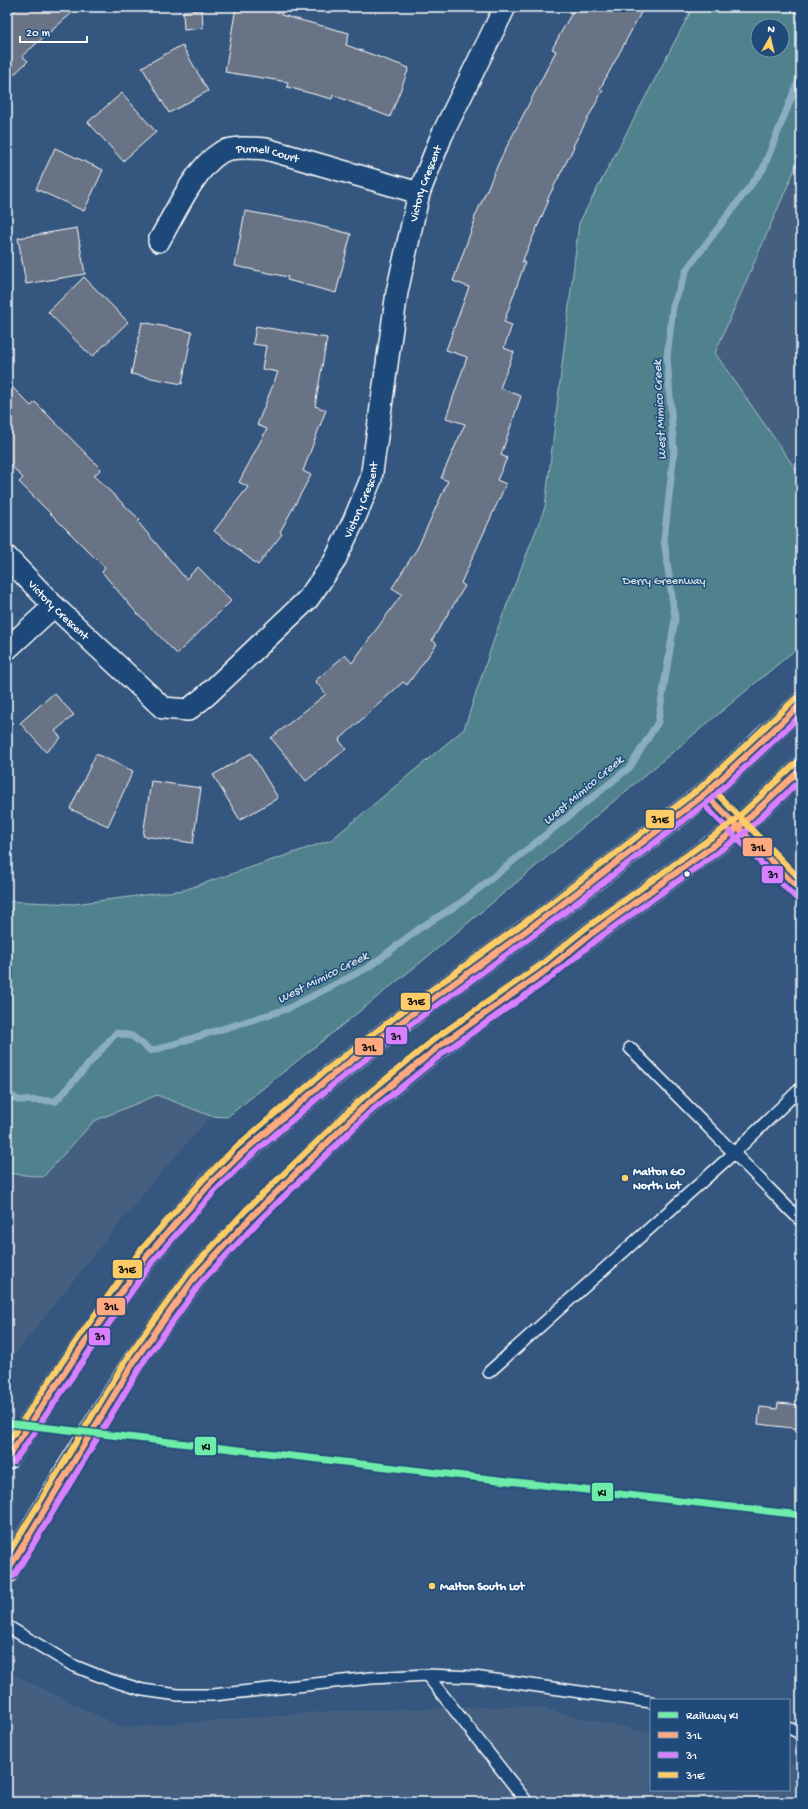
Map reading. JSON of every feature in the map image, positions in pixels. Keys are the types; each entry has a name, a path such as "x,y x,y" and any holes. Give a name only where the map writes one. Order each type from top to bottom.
{"main road":[{"path":"7,1458 84,1344 147,1256 208,1186 242,1153 330,1077 392,1029 552,912 705,794 801,704"},
{"path":"7,1572 66,1472 138,1357 196,1276 252,1216 364,1107 442,1044 544,972 591,934 738,828 801,769"}],"street":[{"name":"Victory Crescent","path":"7,557 54,606 164,708 188,710 207,695 308,599 334,562 371,479 397,292 419,193 442,135 505,7"},
{"name":"Purnell Court","path":"159,241 201,169 221,152 242,148 266,149 419,193"},
{"path":"7,649 54,606"}],"lane":[{"path":"705,794 801,891"},
{"path":"630,1048 801,1221"},
{"path":"489,1372 734,1153 801,1088"},
{"path":"7,1626 72,1666 107,1680 143,1690 178,1695 213,1695 371,1678 427,1675 474,1677 650,1702"},
{"path":"427,1675 527,1802"},
{"path":"790,1728 798,1732 801,1736"}],"shaded area":[{"path":"801,155 801,477 715,353"},
{"path":"157,1095 211,1116 150,1185 7,1364 7,1173 43,1177 94,1121"},
{"path":"7,1671 123,1728 333,1711 529,1706 650,1733 650,1791 790,1791 790,1763 801,1765 801,1802 7,1802"}],"green space":[{"name":"Derry Greenway","path":"693,7 801,7 801,155 715,353 801,477 801,645 420,963 227,1117 211,1116 157,1095 94,1121 43,1177 7,1173 7,901 74,904 184,890 331,840 464,729 496,633 545,507 579,223"}],"building":[{"path":"19,7 79,7 22,56 28,61 7,81 7,17"},
{"path":"236,7 283,7 281,15 349,33 346,45 409,68 390,117 333,95 332,99 287,87 288,82 225,72"},
{"path":"575,7 644,7 600,89 603,90 573,146 574,147 547,200 549,200 522,262 525,263 504,322 512,325 504,348 514,352 500,388 521,396 501,455 507,458 497,480 506,484 461,583 465,586 432,640 437,644 407,685 403,682 339,740 346,749 306,781 271,738 326,694 315,681 345,655 352,663 402,594 392,588 418,547 448,481 441,478 465,424 446,418 467,357 446,350 469,287 453,281 475,220 474,219 500,160 556,51 552,49"},
{"path":"202,10 203,28 184,30 183,11"},
{"path":"182,45 208,91 169,113 142,67"},
{"path":"122,93 156,132 123,161 88,122"},
{"path":"55,148 103,170 84,211 36,189"},
{"path":"245,211 300,221 351,234 336,293 287,280 288,277 235,266"},
{"path":"77,228 85,274 26,284 18,238"},
{"path":"84,277 128,322 92,357 48,312"},
{"path":"142,322 192,332 182,384 131,374"},
{"path":"256,326 327,338 315,406 326,410 303,471 311,475 280,532 282,534 258,565 214,531 248,487 239,482 267,429 257,425 278,372 262,369 266,346 253,344"},
{"path":"7,382 31,406 35,402 101,469 94,476 140,520 138,522 186,579 198,567 231,601 177,654 134,610 102,572 105,568 19,482 23,478 7,461"},
{"path":"54,693 74,715 55,731 61,738 46,752 20,723"},
{"path":"251,753 278,798 240,820 213,775"},
{"path":"96,754 133,771 108,826 70,809"},
{"path":"151,781 201,788 193,843 143,836"},
{"path":"778,1403 801,1405 801,1429 758,1424 760,1407 777,1409"}],"waterway":[{"name":"West Mimico Creek","path":"7,1093 18,1100 56,1101 116,1033 132,1036 151,1051 287,1009 369,967 420,928 462,902 630,767 658,722 675,619 664,540 674,452 667,357 673,306 687,269 763,169 801,74"}],"rail line":[{"name":"KI","path":"7,1423 801,1515"}],"transit line":[{"name":"31E","path":"7,1444 77,1340 140,1251 202,1181 236,1147 325,1071 412,1004 547,906 700,788 796,698"},
{"name":"31L","path":"7,1458 84,1344 147,1256 208,1186 242,1153 330,1077 417,1010 552,912 705,794 801,704"},
{"name":"31","path":"14,1462 153,1261 214,1192 247,1159 335,1083 422,1016 557,918 710,800 801,715"},
{"name":"31E","path":"7,1556 131,1352 190,1271 246,1210 359,1101 437,1037 539,966 586,928 733,822 796,763"},
{"name":"31L","path":"7,1572 137,1357 196,1276 252,1216 364,1107 442,1044 544,972 591,934 738,828 801,769"},
{"name":"31","path":"14,1576 144,1361 202,1281 258,1222 369,1113 447,1050 549,979 596,940 743,834 801,780"},
{"name":"31E","path":"720,797 801,880"},
{"name":"31L","path":"714,803 801,891"},
{"name":"31","path":"708,809 795,897"}],"place":[{"name":"Malton GO North Lot","path":"625,1178"},
{"name":"Malton South Lot","path":"432,1586"}]}
